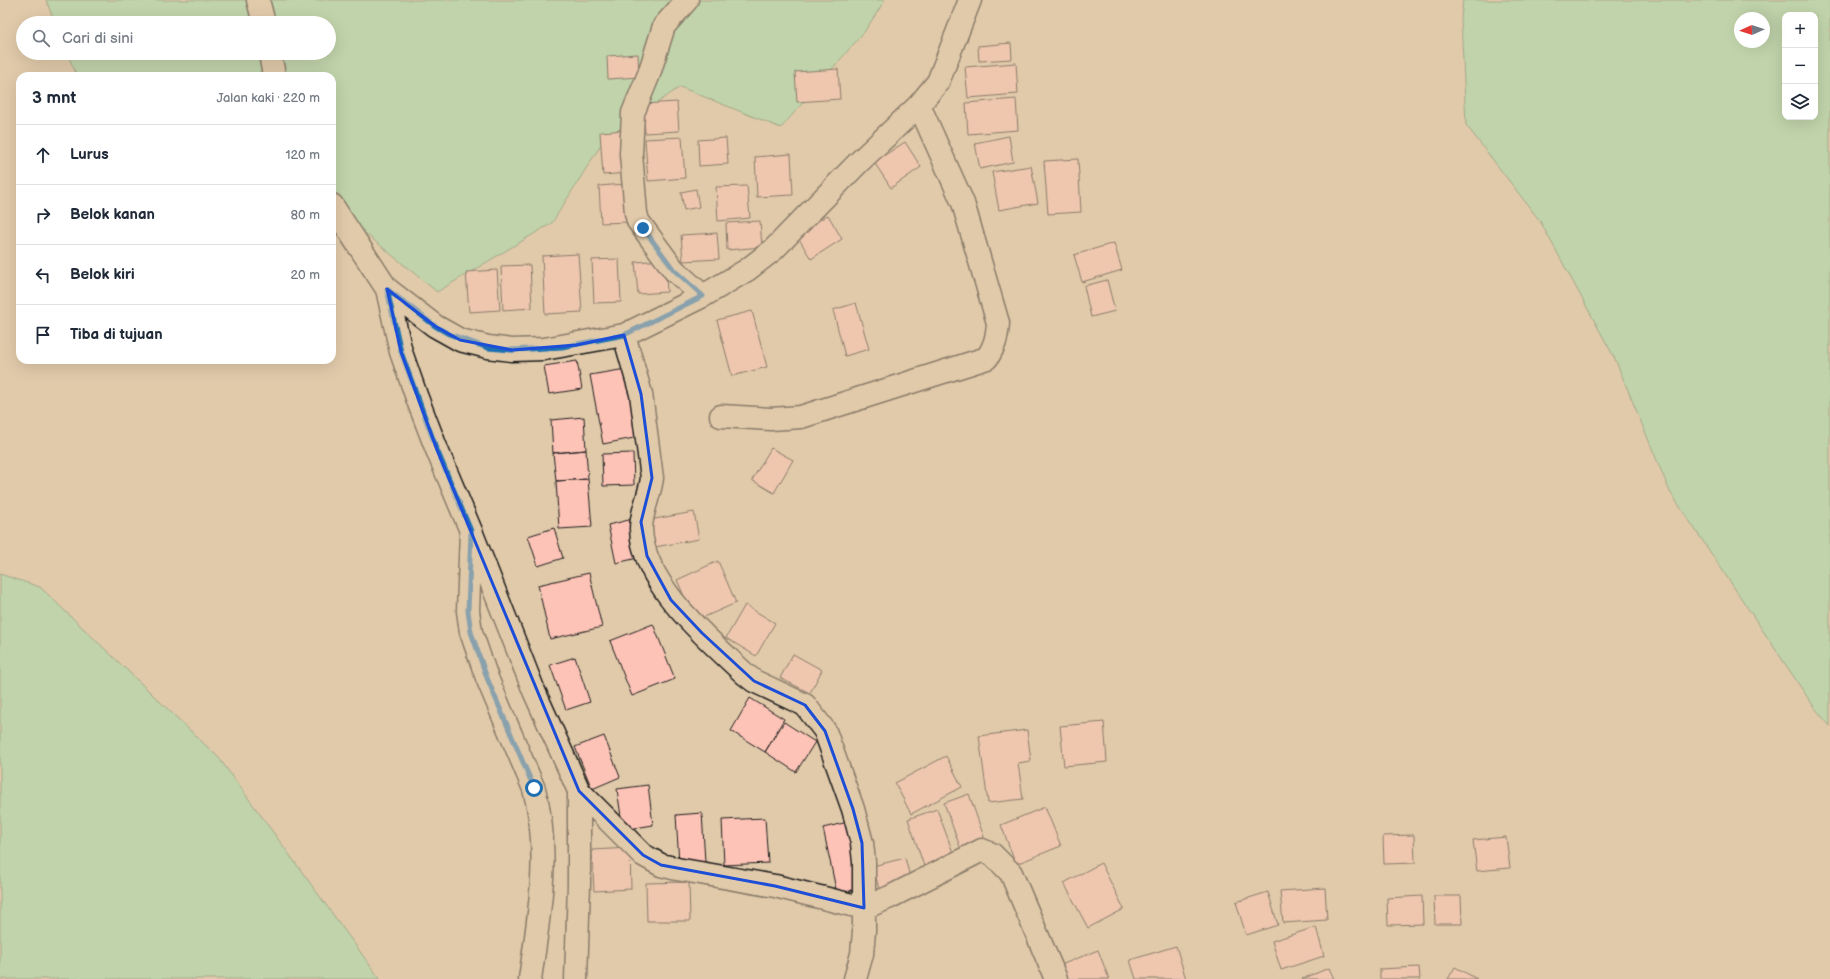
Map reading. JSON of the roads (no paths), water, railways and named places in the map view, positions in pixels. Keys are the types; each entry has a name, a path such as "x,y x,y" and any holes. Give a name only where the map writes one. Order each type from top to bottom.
{"street":[{"path":"258,0 262,16"},
{"path":"687,0 664,26 649,74 635,106 632,118 631,154 636,213 638,220 674,270 703,296"},
{"path":"336,211 387,289 435,326 449,334 488,348 512,350 544,349 624,335 703,296 752,266 773,250 858,163 919,106 938,82 944,71 970,0"},
{"path":"271,60 273,72"},
{"path":"720,416 771,419 801,417 987,358 993,349 997,341 998,323 963,203 919,106"},
{"path":"387,289 401,352 437,450 471,531 534,691 579,791 643,856 662,865 775,886 864,908 890,897 982,850 987,851 998,859 1011,873 1056,979"},
{"path":"624,335 642,394 652,478 650,491 641,522 641,531 647,556 672,600 702,633 745,674 754,681 805,705 825,731 853,809 862,843 864,862 862,954 855,979"},
{"path":"471,531 468,622 487,678 534,788 541,823 542,881 530,979"},
{"path":"576,979 579,884 579,791"}]}
